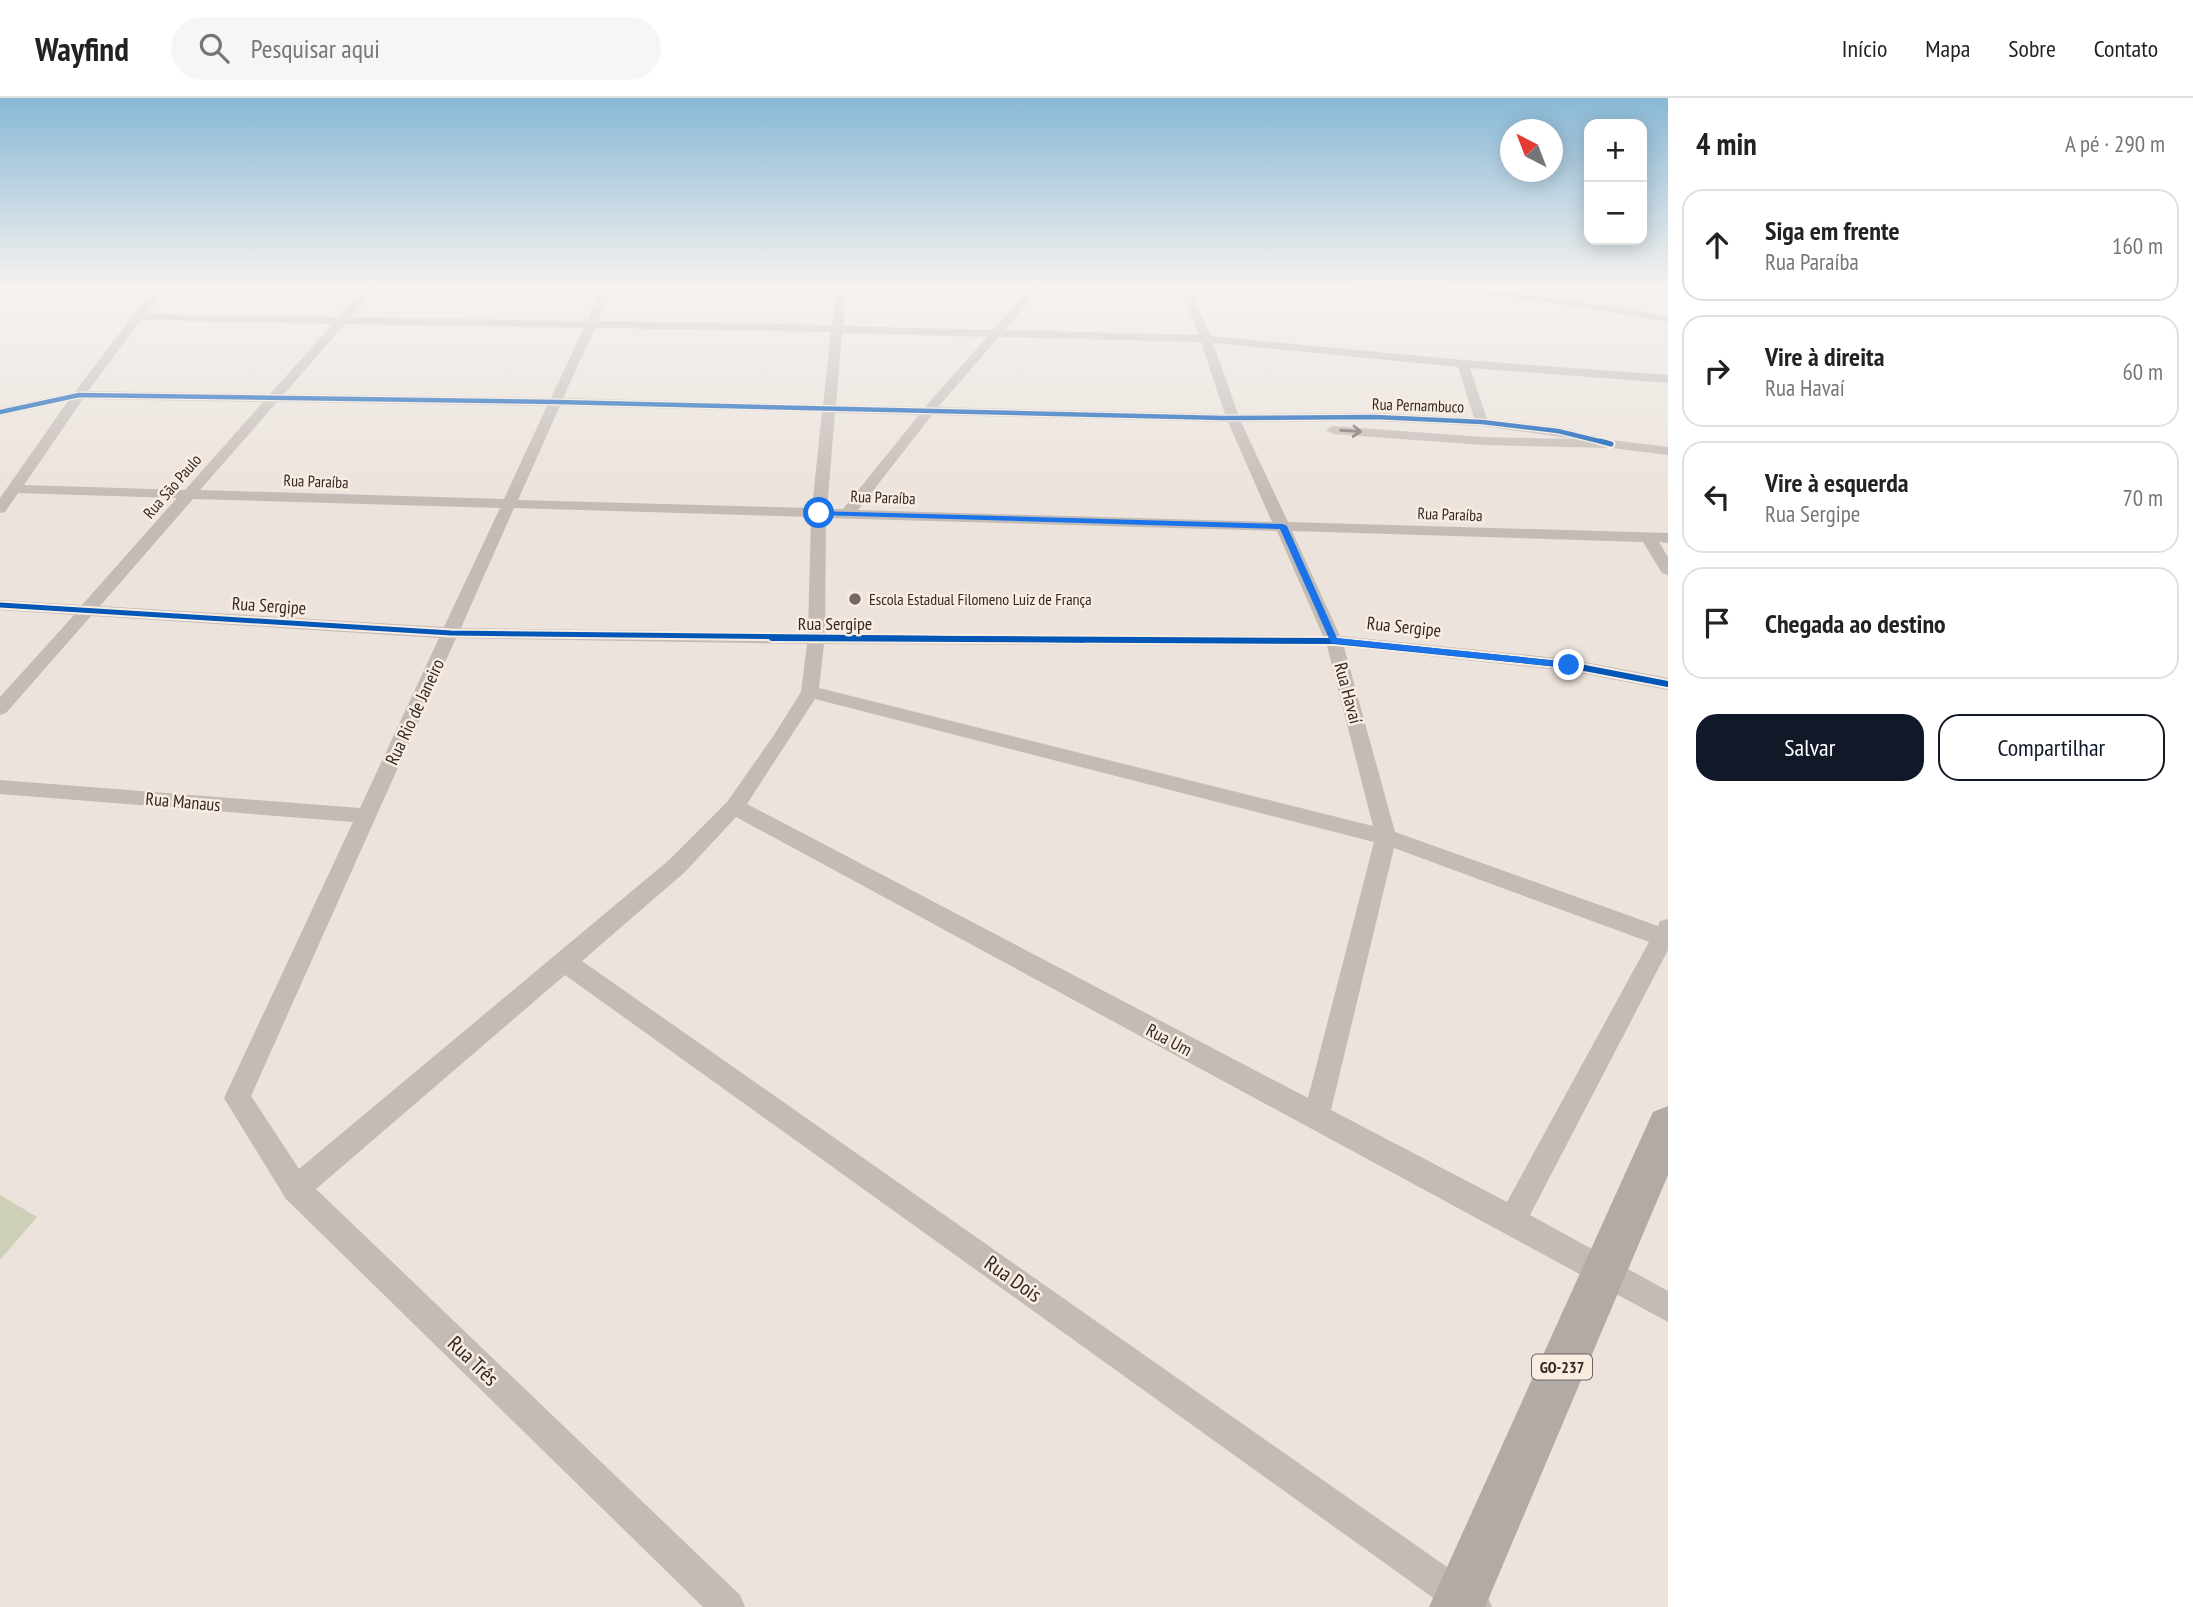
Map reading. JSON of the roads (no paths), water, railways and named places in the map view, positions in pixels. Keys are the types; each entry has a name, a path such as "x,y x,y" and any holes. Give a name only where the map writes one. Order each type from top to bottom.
{"main road":[{"name":"GO-237","path":"1465,1604 1604,1271 1668,1126"}],"street":[{"path":"0,509 107,357"},
{"name":"Rua São Paulo","path":"0,709 309,357"},
{"name":"Rua Rio de Janeiro","path":"237,1098 577,357"},
{"path":"296,1189 677,866 734,807 781,740 810,692 816,639 819,513 834,357"},
{"path":"847,514 929,410 976,357"},
{"name":"Rua Havaí","path":"1212,357 1230,419 1283,526 1334,641 1386,837 1316,1119"},
{"path":"1395,357 1668,379"},
{"path":"1463,364 1482,422"},
{"name":"Rua Pernambuco","path":"0,412 79,395 557,401 1230,419 1375,417 1482,422 1558,431 1611,444"},
{"name":"Rua Pernambuco","path":"1230,419 1483,441 1611,444 1668,450"},
{"name":"Rua Paraíba","path":"13,489 1668,538"},
{"path":"1648,537 1668,570"},
{"name":"Rua Sergipe","path":"0,605 451,633 816,639 1334,641 1569,665 1668,684"},
{"path":"810,692 1386,837 1666,935 1511,1220"},
{"name":"Rua Manaus","path":"0,787 367,816"},
{"name":"Rua Um","path":"734,807 1316,1119 1511,1220 1668,1307"},
{"name":"Rua Dois","path":"565,961 1465,1604"},
{"name":"Rua Três","path":"237,1098 296,1189 728,1607"}],"place":[{"name":"Escola Estadual Filomeno Luiz de França","path":"855,599"}]}
